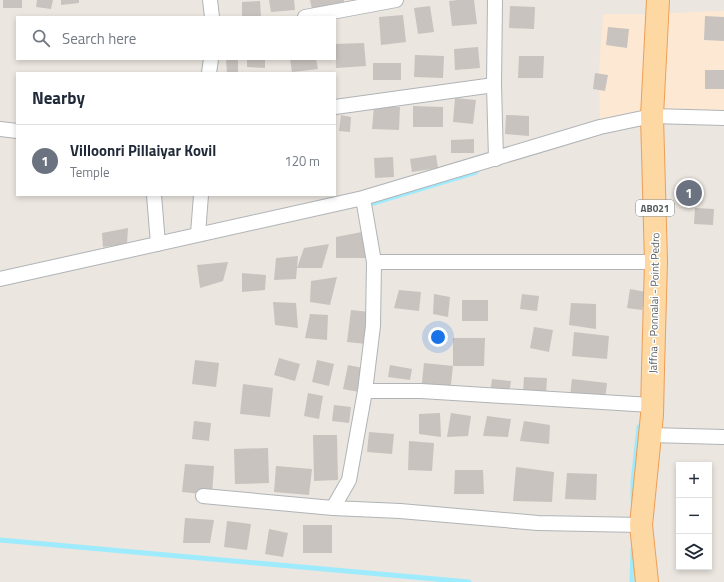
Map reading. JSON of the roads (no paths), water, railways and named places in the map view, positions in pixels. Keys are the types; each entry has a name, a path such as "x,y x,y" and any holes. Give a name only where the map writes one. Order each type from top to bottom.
{"main road":[{"name":"Jaffna - Ponnalai - Point Pedro","path":"647,582 641,525 651,421 656,262 652,116 658,0"}],"street":[{"path":"210,0 212,16"},
{"path":"310,16 396,0"},
{"path":"495,0 494,85 496,159"},
{"path":"209,72 211,60"},
{"path":"336,108 494,85"},
{"path":"0,279 363,198 600,127 652,116 724,118"},
{"path":"0,129 16,131"},
{"path":"154,196 158,244"},
{"path":"198,234 201,196"},
{"path":"333,508 349,480 365,392 373,326 374,262 363,198"},
{"path":"374,262 656,262"},
{"path":"365,392 421,391 651,421 724,437"},
{"path":"203,496 333,508 400,511 538,523 641,525"}],"waterway":[{"path":"370,204 476,172"},
{"path":"633,501 633,482 639,427 646,424"},
{"path":"0,540 469,582"},
{"path":"632,582 633,549"}],"place":[{"name":"Villoonri Pillaiyar Kovil","path":"689,193"}]}
